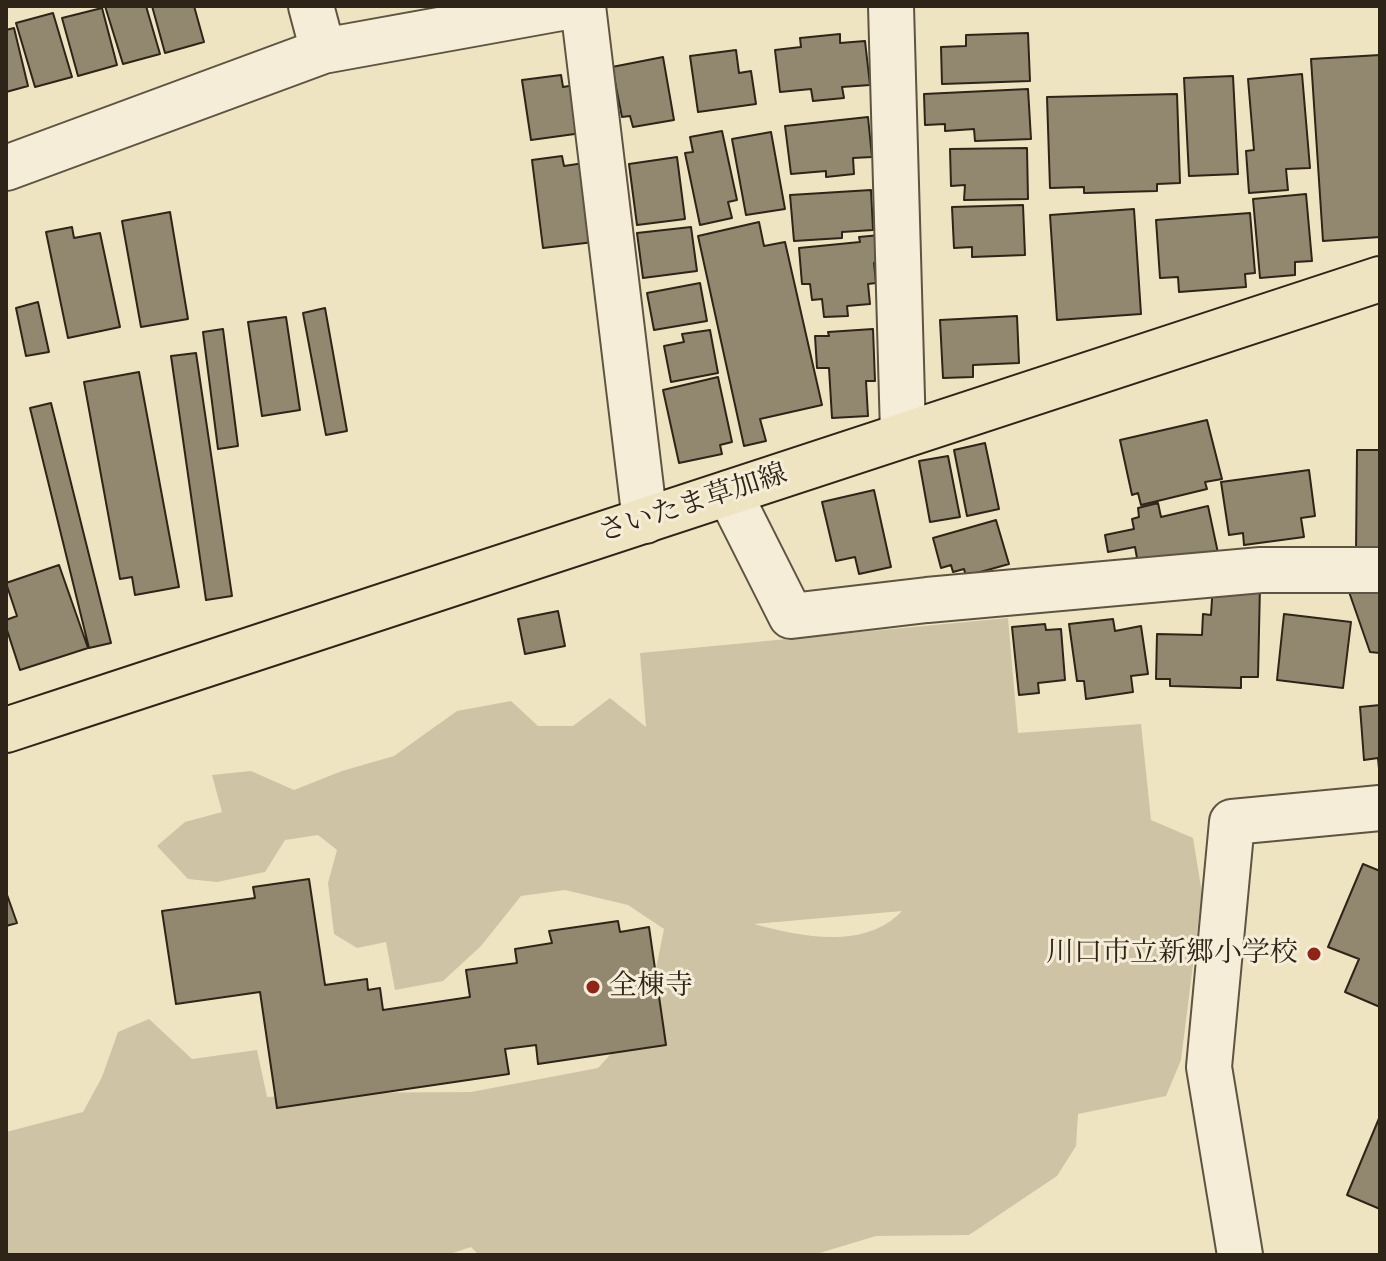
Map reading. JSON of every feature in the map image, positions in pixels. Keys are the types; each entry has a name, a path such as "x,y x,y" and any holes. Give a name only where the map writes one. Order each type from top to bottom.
{"main road":[{"name":"さいたま草加線","path":"6,730 645,521 903,433 1380,279"}],"street":[{"path":"311,6 323,51"},
{"path":"6,168 323,51 572,6"},
{"path":"583,6 645,521"},
{"path":"891,6 903,433"},
{"path":"729,493 791,616 927,600 1261,570 1380,570"},
{"path":"1240,1255 1209,1067 1232,822 1380,808"}],"shaded area":[{"path":"1008,618 1018,733 1141,724 1151,820 1193,838 1202,893 1181,1060 1166,1096 1078,1114 1076,1146 1057,1176 969,1235 876,1236 813,1255 479,1255 471,1247 447,1255 6,1255 6,1132 83,1112 102,1077 118,1032 149,1019 192,1059 257,1050 267,1097 328,1093 471,1092 598,1068 647,1014 664,929 628,905 565,890 521,896 481,946 443,981 395,990 386,942 357,948 334,934 328,883 337,850 318,835 285,840 265,872 217,882 188,879 157,846 185,822 222,812 212,775 251,771 294,790 342,771 394,756 457,711 511,701 538,726 573,726 610,698 646,727 640,653","holes":["902,911 887,923 852,936 832,937 792,933 754,924"]}],"building":[{"path":"105,6 146,6 160,54 123,64"},
{"path":"152,6 194,6 204,42 165,53"},
{"path":"102,8 117,65 78,76 62,18"},
{"path":"53,13 72,77 35,87 16,23"},
{"path":"14,28 28,86 6,92 6,30"},
{"path":"1028,33 1030,81 942,84 941,47 966,46 966,35"},
{"path":"840,34 840,43 865,41 870,85 842,87 844,98 813,101 811,89 780,92 775,50 801,47 800,38"},
{"path":"736,50 739,73 751,71 756,104 698,112 690,56"},
{"path":"1380,55 1380,237 1323,241 1311,59"},
{"path":"663,57 674,120 633,127 630,116 622,117 612,67"},
{"path":"1302,74 1310,168 1286,169 1288,190 1249,193 1246,151 1254,150 1248,79"},
{"path":"561,75 563,87 575,85 582,133 531,140 522,80"},
{"path":"1233,76 1238,174 1189,176 1184,78"},
{"path":"1028,89 1031,139 975,141 974,129 945,131 945,124 925,125 924,94"},
{"path":"1177,94 1180,183 1157,184 1157,191 1084,193 1084,187 1050,188 1047,97"},
{"path":"868,117 872,157 853,158 854,174 826,177 826,171 791,174 785,126"},
{"path":"722,131 737,200 728,202 732,218 700,225 685,153 693,152 690,137"},
{"path":"771,132 785,209 746,215 732,139"},
{"path":"1027,148 1028,199 964,200 965,185 951,186 950,149"},
{"path":"562,156 564,166 584,163 594,242 543,248 532,160"},
{"path":"677,157 685,219 637,225 629,164"},
{"path":"871,190 873,230 842,232 842,238 794,241 790,195"},
{"path":"1306,194 1312,261 1295,262 1295,275 1260,278 1253,199"},
{"path":"1023,205 1025,255 972,257 972,247 954,248 952,207"},
{"path":"1134,209 1141,314 1057,320 1050,215"},
{"path":"170,212 188,319 141,327 122,221"},
{"path":"1250,213 1255,273 1245,274 1246,287 1179,292 1178,277 1160,278 1156,220"},
{"path":"759,222 764,246 785,242 822,405 760,419 766,441 744,446 698,236"},
{"path":"72,227 74,238 100,233 120,327 68,338 46,232"},
{"path":"691,227 697,271 643,278 637,233"},
{"path":"880,235 882,262 874,263 876,283 868,284 870,304 847,306 848,316 824,317 822,299 812,300 810,284 802,284 799,248 860,242 859,237"},
{"path":"700,283 707,321 654,330 647,293"},
{"path":"38,302 49,352 26,356 16,308"},
{"path":"325,308 347,431 326,435 303,313"},
{"path":"1017,316 1019,363 973,365 973,377 943,378 940,320"},
{"path":"286,317 300,410 262,416 248,322"},
{"path":"223,329 238,446 218,449 203,332"},
{"path":"873,329 875,381 866,381 868,416 832,418 829,368 817,368 815,336 829,336 828,332"},
{"path":"710,330 718,373 671,382 664,346 684,342 682,334"},
{"path":"196,353 232,596 206,600 171,356"},
{"path":"139,372 179,587 135,595 132,577 120,579 84,382"},
{"path":"718,377 732,442 720,445 722,454 679,463 663,390"},
{"path":"51,403 111,643 89,648 30,408"},
{"path":"1207,420 1222,479 1205,482 1207,489 1141,505 1138,493 1132,495 1120,440"},
{"path":"985,443 999,509 967,516 954,450"},
{"path":"1357,450 1380,450 1380,552 1356,552"},
{"path":"948,456 960,517 930,522 919,461"},
{"path":"1309,470 1315,516 1301,518 1304,537 1244,545 1243,533 1229,535 1221,482"},
{"path":"874,490 891,567 859,574 855,557 836,561 822,502"},
{"path":"1158,503 1161,517 1208,506 1218,553 1139,569 1135,547 1108,552 1105,535 1134,529 1132,519 1139,517 1138,508"},
{"path":"996,520 1009,564 966,576 964,569 953,572 951,565 941,568 933,538"},
{"path":"59,565 88,648 20,670 6,627 6,620 17,616 6,583"},
{"path":"1213,583 1260,585 1258,677 1241,677 1241,688 1170,686 1170,679 1156,679 1157,634 1202,635 1203,614 1211,615"},
{"path":"1348,589 1380,591 1380,653 1370,652"},
{"path":"558,611 565,646 525,654 518,619"},
{"path":"1284,614 1351,622 1343,688 1277,680"},
{"path":"1113,619 1115,631 1141,626 1148,674 1131,676 1133,692 1086,699 1084,681 1077,681 1069,624"},
{"path":"1045,624 1046,630 1061,629 1065,680 1038,683 1039,693 1019,695 1012,627"},
{"path":"1380,705 1379,769 1378,758 1364,760 1360,707"},
{"path":"1363,864 1380,871 1380,1007 1345,992 1359,959 1328,947"},
{"path":"309,879 325,985 367,979 368,990 380,988 383,1010 470,997 466,970 517,963 515,949 552,943 549,931 618,921 620,932 649,927 666,1045 538,1064 536,1045 505,1049 509,1074 277,1108 260,992 176,1004 162,911 255,898 253,887"},
{"path":"6,892 17,923 6,926"},
{"path":"1380,1116 1380,1209 1347,1195"}],"place":[{"name":"川口市立新郷小学校","path":"1314,954"},
{"name":"全棟寺","path":"593,987"}]}
